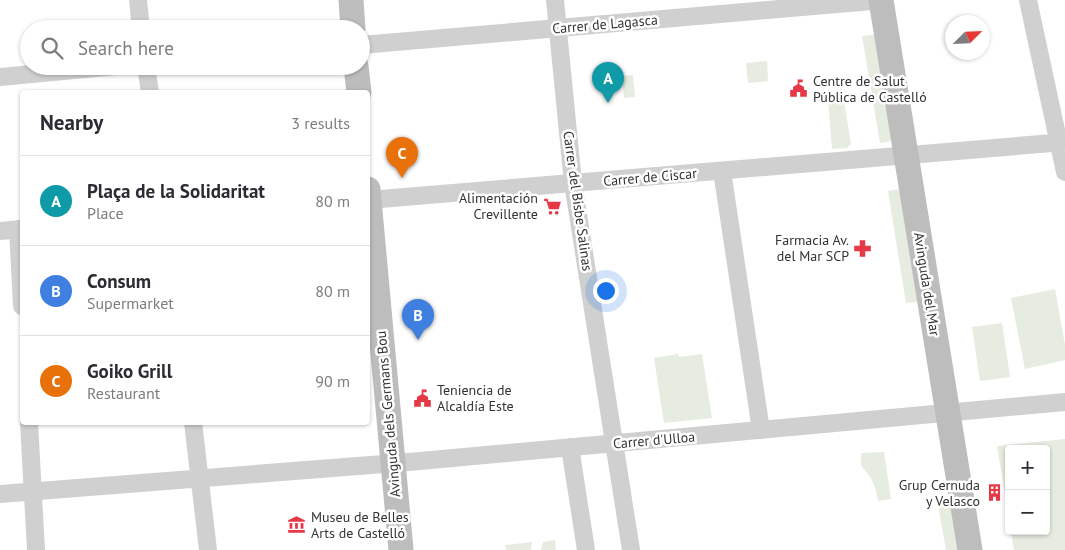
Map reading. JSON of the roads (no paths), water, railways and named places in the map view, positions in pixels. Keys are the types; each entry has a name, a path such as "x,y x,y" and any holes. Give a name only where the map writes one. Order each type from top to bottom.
{"street":[{"path":"138,0 141,20"},
{"path":"351,0 352,20"},
{"name":"Carrer del Bisbe Salinas","path":"556,0 573,183 631,550"},
{"name":"Avinguda del Mar","path":"848,4 882,0 970,550"},
{"path":"1028,0 1062,142 1065,172"},
{"name":"Carrer de Lagasca","path":"370,44 848,4"},
{"path":"0,77 21,75"},
{"path":"147,75 150,90"},
{"path":"357,75 359,90"},
{"path":"906,154 1062,142"},
{"name":"Carrer de Ciscar","path":"370,196 573,183 906,154"},
{"path":"722,171 761,430"},
{"name":"Avinguda dels Germans Bou","path":"370,217 401,550"},
{"path":"0,231 20,229"},
{"path":"948,414 1065,402"},
{"name":"Carrer d'Ulloa","path":"0,494 393,463 948,414"},
{"path":"29,425 36,550"},
{"path":"193,425 208,550"},
{"path":"570,447 586,550"}],"place":[{"name":"Centre de Salut Pública de Castelló","path":"799,89"},
{"name":"Plaça de la Solidaritat","path":"608,103"},
{"name":"Goiko Grill","path":"402,178"},
{"name":"Alimentación Crevillente","path":"552,206"},
{"name":"Farmacia Av. del Mar SCP","path":"863,248"},
{"name":"Consum","path":"418,340"},
{"name":"Teniencia de Alcaldía Este","path":"423,398"},
{"name":"Grup Cernuda y Velasco","path":"994,493"},
{"name":"Museu de Belles Arts de Castelló","path":"297,525"}]}
